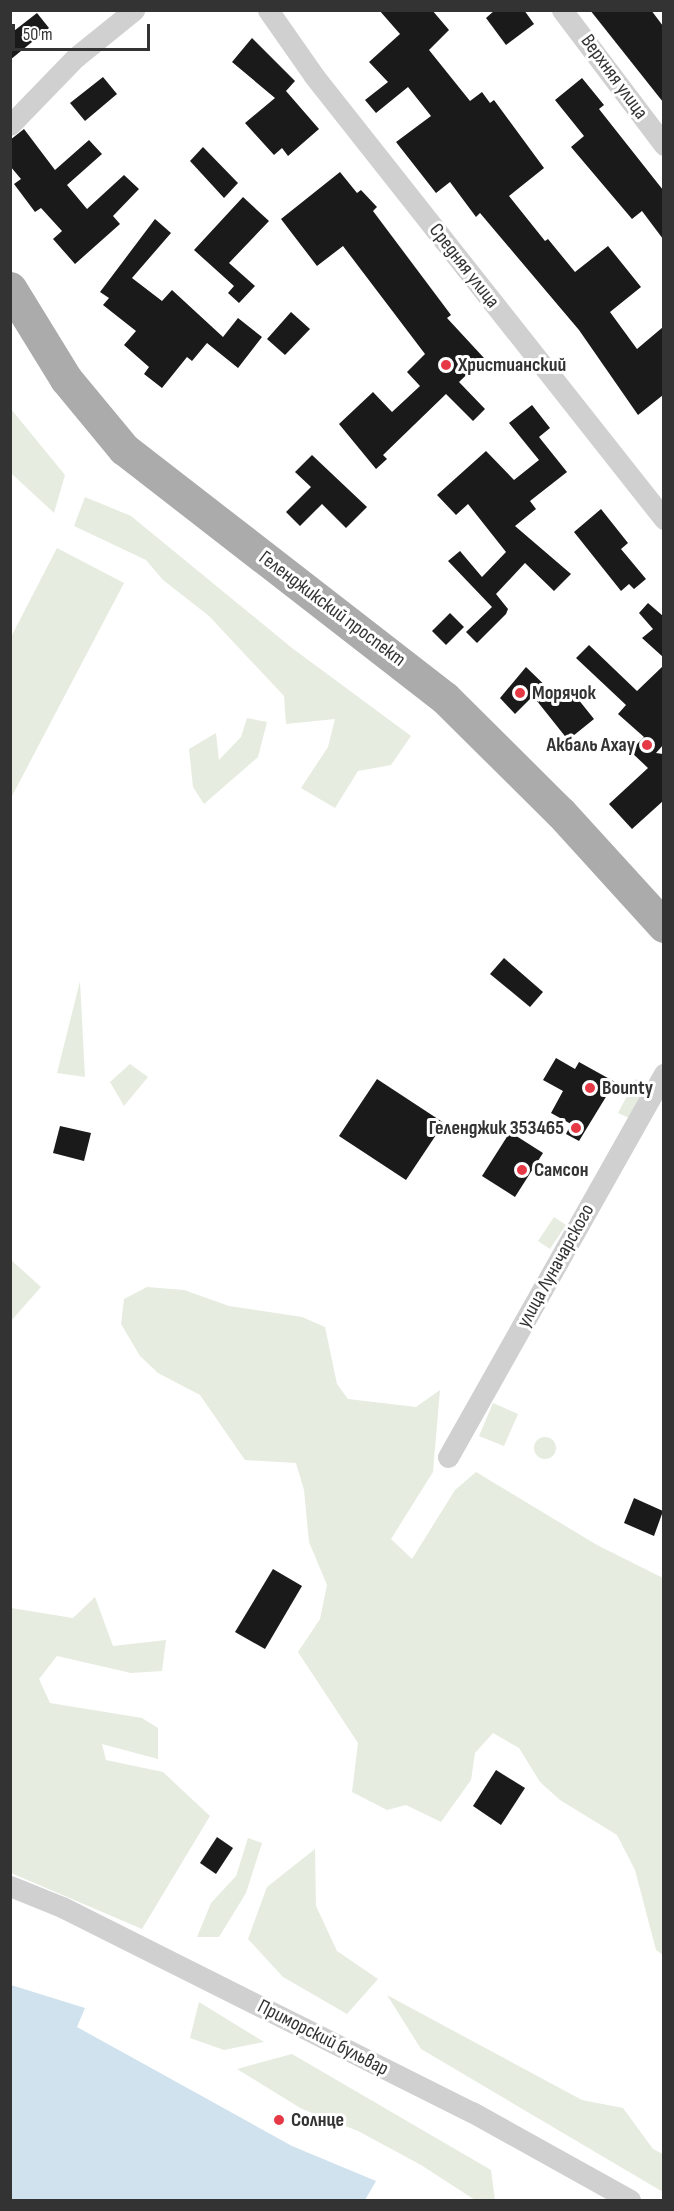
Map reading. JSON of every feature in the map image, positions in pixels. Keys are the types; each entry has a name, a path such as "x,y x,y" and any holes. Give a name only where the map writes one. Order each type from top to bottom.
{"main road":[{"name":"Геленджикский проспект","path":"10,288 66,380 124,448 445,698 511,761 663,926"}],"street":[{"path":"10,125 76,57 134,10"},
{"name":"Средняя улица","path":"268,10 321,85 663,519"},
{"name":"Верхняя улица","path":"562,10 663,145"},
{"name":"улица Луначарского","path":"448,1457 663,1074"},
{"name":"Приморский бульвар","path":"10,1886 62,1907 472,2112 630,2200"}],"shaded area":[{"path":"11,409 65,475 54,513 11,473"},
{"path":"85,497 131,516 292,648 411,736 391,765 358,771 335,808 301,788 328,747 335,719 286,724 284,696 209,616 163,580 146,560 74,526"},
{"path":"57,548 124,583 12,796 11,637"},
{"path":"247,718 267,722 258,757 204,804 193,787 189,749 216,733 219,760 241,737"},
{"path":"80,981 85,1077 57,1073"},
{"path":"130,1064 148,1077 124,1106 110,1082"},
{"path":"636,1079 646,1084 629,1118 618,1113"},
{"path":"554,1217 566,1225 550,1249 538,1241"},
{"path":"10,1260 41,1287 11,1321"},
{"path":"147,1287 184,1290 229,1306 302,1317 325,1327 337,1384 348,1399 416,1407 440,1390 433,1472 391,1539 412,1559 455,1490 476,1472 597,1545 663,1578 663,1955 656,1950 635,1870 617,1835 560,1800 540,1782 519,1748 493,1733 475,1753 471,1780 441,1822 406,1805 387,1810 352,1792 358,1743 298,1652 320,1619 327,1585 309,1542 304,1490 296,1463 245,1460 200,1395 158,1373 140,1356 121,1324 124,1299"},
{"path":"493,1403 518,1414 504,1446 479,1436"},
{"path":"541,1437 549,1437 556,1444 556,1452 549,1459 541,1459 534,1452 534,1444"},
{"path":"95,1597 113,1646 166,1640 162,1671 131,1673 57,1656 39,1679 50,1703 142,1718 158,1728 158,1759 102,1744 106,1760 163,1772 210,1816 142,1929 11,1873 11,1608 73,1618"},
{"path":"248,1838 262,1843 246,1893 219,1937 197,1937 211,1903 236,1876"},
{"path":"315,1849 316,1906 337,1951 378,1979 347,2014 283,1977 248,1939 267,1887"},
{"path":"387,1995 582,2100 623,2108 653,2149 663,2154 663,2192 421,2049"},
{"path":"199,2002 264,2042 224,2050 190,2038"},
{"path":"292,2054 491,2170 495,2200 475,2200 421,2165 358,2131 302,2109 237,2069"}],"water":[{"path":"11,1985 85,2008 77,2027 292,2146 376,2181 365,2200 11,2200"}],"building":[{"path":"379,10 432,10 449,30 429,50 470,101 482,92 490,103 494,100 544,168 509,196 545,241 548,239 575,272 608,246 641,287 610,312 637,349 663,327 663,395 638,415 579,330 480,213 476,217 450,182 436,193 396,142 431,116 408,87 376,113 365,100 388,82 369,62 400,34"},
{"path":"495,10 524,10 534,24 506,45 486,18"},
{"path":"590,10 651,10 663,26 663,102"},
{"path":"37,13 49,28 10,60 10,34"},
{"path":"252,38 295,81 286,91 319,129 288,156 282,148 274,155 245,123 275,98 232,62"},
{"path":"103,77 117,94 85,121 70,103"},
{"path":"582,78 604,105 599,109 663,190 663,239 642,211 632,219 571,147 584,136 555,100"},
{"path":"24,129 55,170 89,140 102,154 67,185 87,209 124,175 139,189 113,216 120,224 75,264 53,239 62,231 41,208 35,212 14,184 21,179 10,166 10,140"},
{"path":"203,147 238,183 224,198 190,161"},
{"path":"340,172 357,193 361,190 377,207 373,211 451,315 447,318 484,358 459,382 485,409 473,421 446,394 383,455 387,459 376,469 339,424 373,392 392,412 420,386 407,372 425,354 343,246 317,266 281,219"},
{"path":"243,197 269,221 229,263 255,286 239,303 228,293 234,286 194,250"},
{"path":"155,219 171,233 132,278 162,301 172,290 223,337 238,318 262,337 238,368 207,343 192,361 187,357 162,388 144,374 149,367 124,345 136,331 103,305 109,298 100,292"},
{"path":"291,312 310,329 285,355 267,339"},
{"path":"532,405 550,428 539,437 567,472 530,501 536,509 515,526 571,574 554,591 525,563 496,594 508,609 506,614 477,643 466,632 492,607 448,561 460,551 482,577 506,552 468,504 456,515 437,495 486,451 514,480 539,460 509,423"},
{"path":"312,455 367,507 346,528 322,504 300,526 286,512 311,487 295,472"},
{"path":"601,509 628,543 621,549 646,579 634,589 629,584 621,591 574,532"},
{"path":"648,603 663,616 663,657 642,638 653,629 639,613"},
{"path":"450,613 464,627 446,645 432,631"},
{"path":"589,645 637,691 663,666 663,745 656,753 663,754 663,801 632,829 609,804 648,768 630,751 644,737 618,714 626,705 576,658"},
{"path":"526,667 558,698 570,689 594,719 568,740 533,696 515,714 500,698"},
{"path":"504,958 543,992 530,1007 490,974"},
{"path":"556,1058 575,1069 579,1062 615,1082 579,1141 566,1134 571,1124 551,1113 563,1091 543,1080"},
{"path":"377,1079 444,1123 406,1180 339,1136"},
{"path":"60,1126 91,1133 84,1161 53,1153"},
{"path":"510,1132 543,1153 515,1197 482,1176"},
{"path":"634,1498 663,1511 654,1536 624,1523"},
{"path":"273,1569 302,1586 265,1649 235,1632"},
{"path":"496,1770 525,1788 501,1825 473,1806"},
{"path":"217,1837 233,1848 216,1874 200,1863"}],"place":[{"name":"Христианский","path":"446,365"},
{"name":"Морячок","path":"520,693"},
{"name":"Акбаль Ахау","path":"647,745"},
{"name":"Bounty","path":"590,1088"},
{"name":"Геленджик 353465","path":"576,1128"},
{"name":"Самсон","path":"522,1170"},
{"name":"Солнце","path":"279,2120"}]}
